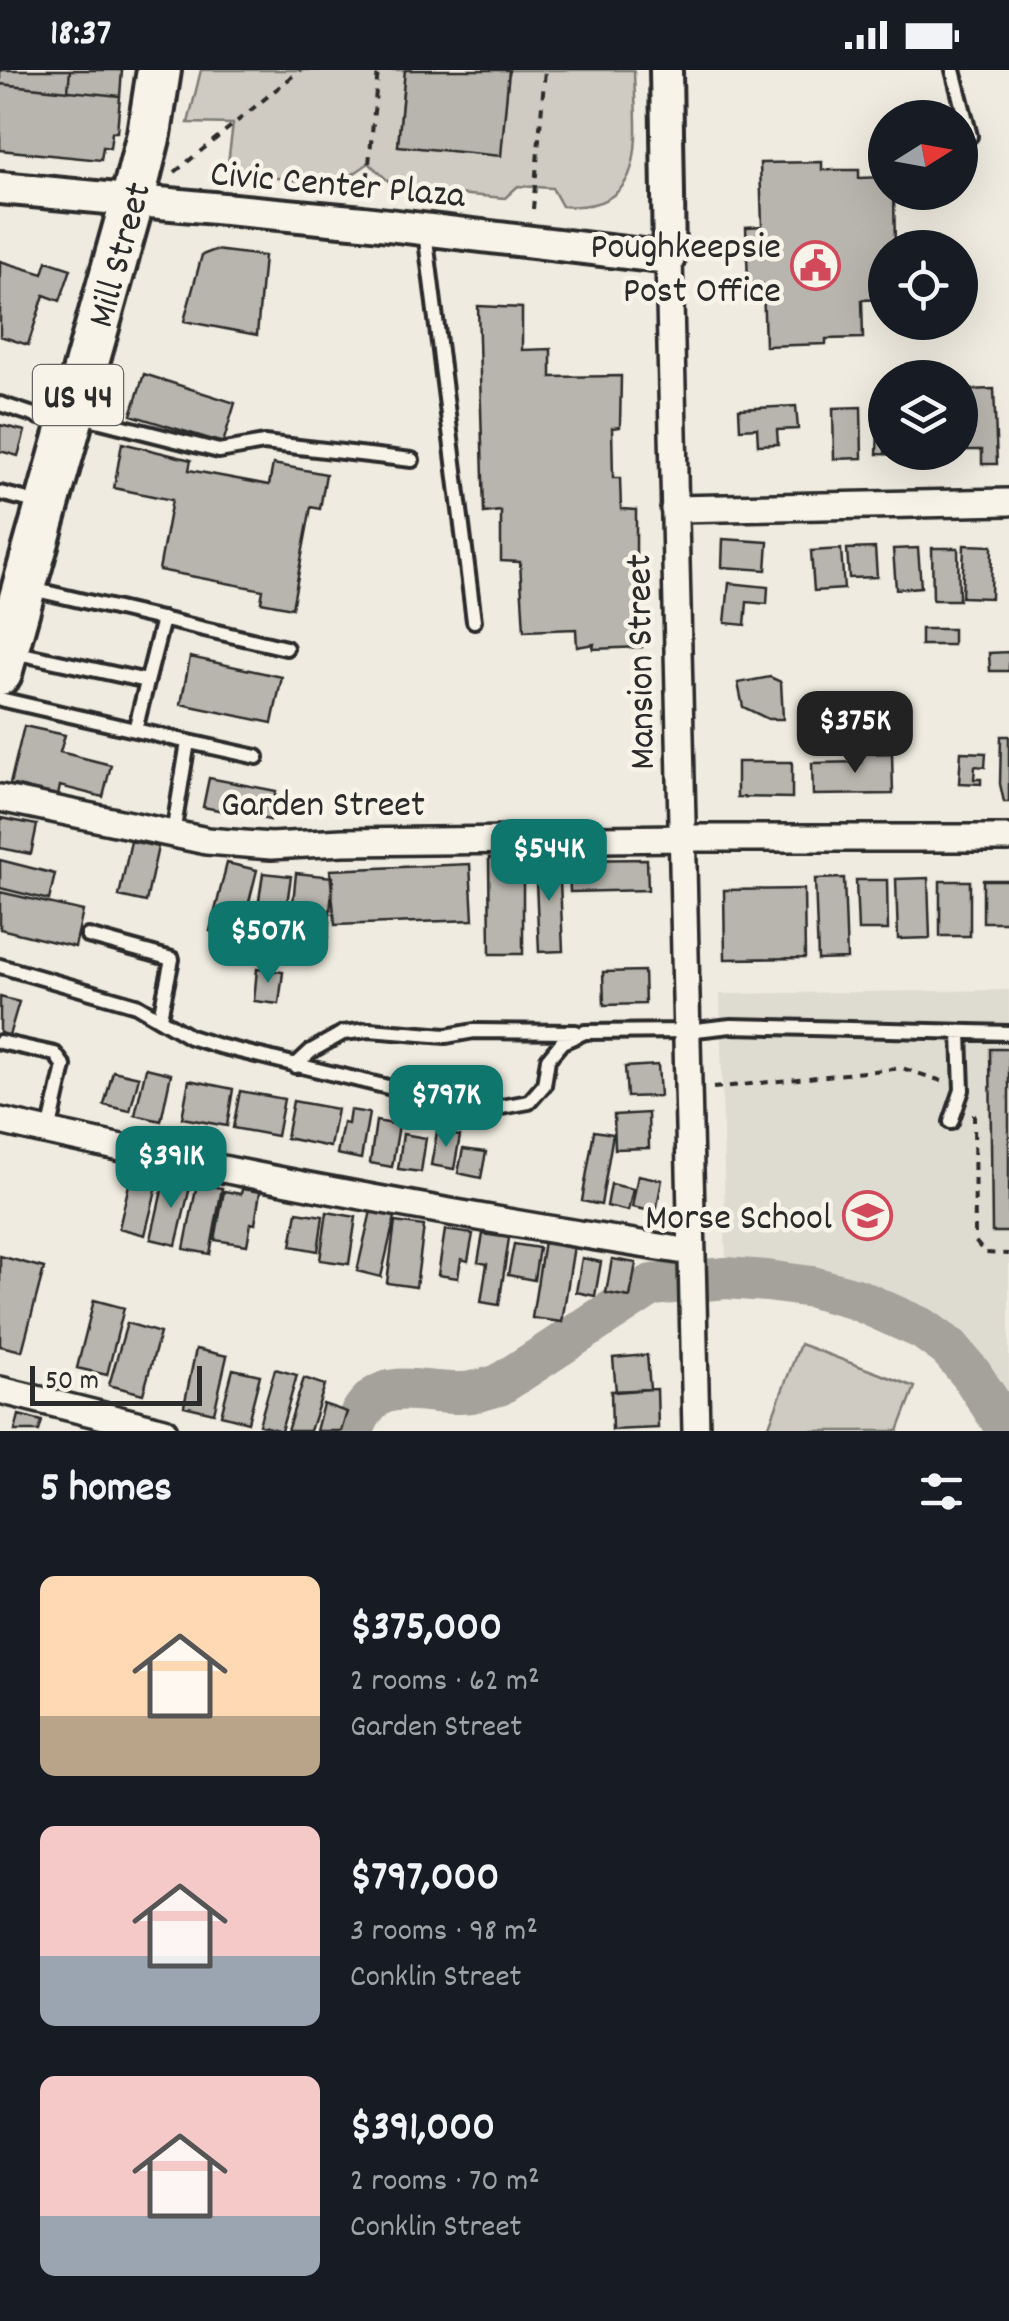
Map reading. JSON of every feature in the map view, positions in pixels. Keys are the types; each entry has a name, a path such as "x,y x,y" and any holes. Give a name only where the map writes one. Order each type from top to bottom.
{"highway":[{"name":"US 44","path":"159,70 159,164"},
{"name":"Mill Street","path":"3,662 132,202 159,164"}],"street":[{"name":"Mill Street","path":"159,164 178,70"},
{"name":"Mansion Street","path":"666,70 696,1431"},
{"name":"Civic Center Plaza","path":"0,188 425,229 669,258"},
{"path":"674,509 1009,502"},
{"name":"Garden Street","path":"0,798 173,834 272,846 682,838 1009,838"},
{"path":"0,1121 364,1197 692,1257"},
{"path":"0,1390 110,1424 164,1431"}],"lane":[{"path":"952,70 960,100"},
{"path":"425,229 474,621"},
{"path":"0,404 219,451 264,442 412,460"},
{"path":"0,493 48,505"},
{"path":"24,588 286,648"},
{"path":"135,730 163,619"},
{"path":"3,662 147,682"},
{"path":"0,699 257,757"},
{"path":"173,834 188,742"},
{"path":"88,936 172,959 160,1017"},
{"path":"0,966 136,1005 190,1037 295,1066 496,1108 530,1102 544,1084 548,1058 562,1042 585,1032"},
{"path":"295,1066 343,1032 356,1031 446,1036 474,1031 686,1031 731,1026 1009,1033"},
{"path":"951,1122 962,1090 960,1034"},
{"path":"0,1042 54,1054 64,1066 49,1132"}],"path":[{"path":"159,164 300,70"},
{"path":"366,195 378,70"},
{"path":"533,210 546,70"},
{"path":"688,1090 902,1068 974,1094 974,1241 985,1253 1009,1254"}],"shaded area":[{"path":"201,70 405,70 398,146 500,156 509,70 634,70 636,143 632,164 625,183 612,197 591,205 562,206 552,188 518,186 505,198 397,189 369,163 336,186 227,171 233,124 188,123"},
{"name":"Morse School","path":"1009,990 1009,1415 956,1340 931,1321 859,1289 814,1276 726,1262 720,994"},
{"path":"800,1344 915,1387 898,1431 767,1431"}],"building":[{"path":"0,70 70,70 68,91 0,84"},
{"path":"70,70 122,70 120,96 68,91"},
{"path":"405,70 509,70 501,156 398,146"},
{"path":"0,84 120,96 117,132 112,132 110,148 103,147 101,160 0,150"},
{"name":"Poughkeepsie Post Office","path":"822,162 822,170 859,170 859,178 868,178 868,210 894,210 895,230 868,230 868,300 862,300 863,338 765,346 763,284 748,284 746,227 762,226 760,163"},
{"path":"215,250 264,256 257,335 184,321 202,255"},
{"path":"0,261 43,274 47,261 71,269 60,301 44,295 28,345 0,336"},
{"path":"478,306 522,308 522,350 551,349 551,377 621,376 620,427 612,428 613,478 620,478 621,509 636,510 636,596 641,596 642,647 577,647 576,629 524,631 520,562 501,561 501,511 484,513"},
{"path":"144,374 235,403 223,443 131,415"},
{"path":"994,389 997,464 982,464 982,450 978,450 978,390"},
{"path":"796,406 798,429 777,430 778,444 758,445 757,428 740,429 739,409"},
{"path":"861,407 862,458 834,459 833,408"},
{"path":"0,425 25,431 18,456 0,451"},
{"path":"122,443 191,460 189,470 269,485 273,464 326,474 320,509 311,507 292,608 261,602 263,590 159,570 172,500 114,488"},
{"path":"723,539 768,542 766,570 722,567"},
{"path":"964,545 992,546 991,598 962,597"},
{"path":"875,548 877,577 849,578 847,549"},
{"path":"918,548 921,587 896,589 893,549"},
{"path":"932,548 958,548 959,600 933,600"},
{"path":"841,549 844,589 814,591 811,551"},
{"path":"729,583 768,587 767,604 747,602 745,625 725,623"},
{"path":"921,629 953,629 953,645 921,645"},
{"path":"1009,652 1009,671 990,671 989,653"},
{"path":"190,657 282,677 272,723 181,704"},
{"path":"770,677 781,682 783,719 768,719 743,707 738,683"},
{"path":"24,726 65,735 60,752 111,765 103,797 60,786 58,796 10,784"},
{"path":"1001,736 1009,736 1009,802 1004,802 1000,784"},
{"path":"961,752 986,753 985,767 975,766 974,779 981,779 981,784 959,783"},
{"path":"892,753 893,794 813,795 812,763 861,762 861,754"},
{"path":"737,762 792,762 792,798 737,797"},
{"path":"209,778 276,791 270,820 203,807"},
{"path":"1,818 37,825 31,854 0,848"},
{"path":"131,841 158,847 146,902 119,896"},
{"path":"559,857 563,951 539,952 535,858"},
{"path":"489,858 523,858 523,954 490,954"},
{"path":"647,859 648,890 570,892 569,860"},
{"path":"0,860 55,874 49,900 0,888"},
{"path":"227,863 257,870 240,938 210,931"},
{"path":"470,864 473,920 335,925 330,870"},
{"path":"263,873 291,876 283,932 255,927"},
{"path":"296,873 333,877 328,937 290,934"},
{"path":"844,878 847,959 818,960 815,879"},
{"path":"928,878 930,938 898,939 896,879"},
{"path":"856,880 887,880 888,930 858,930"},
{"path":"983,880 1009,880 1009,922 983,922"},
{"path":"940,881 970,881 970,936 940,936"},
{"path":"804,889 805,958 725,959 724,890"},
{"path":"0,892 83,911 75,947 0,929"},
{"path":"257,969 283,972 279,1004 254,1001"},
{"path":"644,971 645,1004 604,1005 603,972"},
{"path":"0,997 19,1002 8,1039 0,1037"},
{"path":"990,1049 1009,1049 1009,1232 992,1232"},
{"path":"658,1065 660,1096 627,1097 625,1067"},
{"path":"146,1068 171,1074 161,1121 135,1115"},
{"path":"113,1071 139,1077 130,1111 104,1105"},
{"path":"189,1080 233,1089 227,1126 182,1118"},
{"path":"240,1091 284,1099 277,1136 233,1128"},
{"path":"293,1101 337,1109 330,1147 286,1138"},
{"path":"350,1110 369,1113 361,1159 337,1154 343,1123 348,1124"},
{"path":"648,1113 649,1148 615,1149 614,1115"},
{"path":"376,1121 399,1125 392,1167 370,1163"},
{"path":"594,1131 613,1134 601,1205 582,1201"},
{"path":"437,1132 460,1136 454,1169 431,1165"},
{"path":"403,1134 426,1138 421,1172 398,1169"},
{"path":"463,1149 486,1152 481,1178 458,1173"},
{"path":"133,1167 160,1174 145,1235 119,1228"},
{"path":"638,1175 662,1180 656,1212 632,1207"},
{"path":"165,1177 191,1183 176,1245 151,1239"},
{"path":"197,1184 222,1188 210,1254 184,1249"},
{"path":"611,1184 633,1189 628,1211 607,1206"},
{"path":"242,1189 260,1192 247,1245 215,1240 224,1191 241,1194"},
{"path":"371,1211 395,1217 381,1277 357,1271"},
{"path":"297,1212 323,1216 318,1251 291,1246"},
{"path":"327,1212 356,1217 349,1264 320,1260"},
{"path":"395,1222 424,1226 416,1287 387,1283"},
{"path":"445,1230 473,1234 468,1261 461,1259 458,1278 438,1275"},
{"path":"483,1234 509,1238 499,1305 481,1302 487,1264 478,1262"},
{"path":"544,1241 574,1246 562,1322 532,1318"},
{"path":"514,1244 539,1248 534,1280 508,1275"},
{"path":"0,1256 44,1268 22,1351 0,1346"},
{"path":"582,1258 601,1262 595,1296 576,1292"},
{"path":"612,1259 636,1263 630,1297 606,1293"},
{"path":"94,1300 124,1308 107,1375 77,1368"},
{"path":"127,1323 160,1333 143,1394 109,1385"},
{"path":"196,1349 227,1356 214,1413 184,1406"},
{"path":"647,1355 650,1389 616,1392 613,1358"},
{"path":"233,1369 260,1375 248,1422 221,1415"},
{"path":"275,1369 297,1375 281,1431 259,1425"},
{"path":"304,1378 325,1385 310,1431 287,1431"},
{"path":"657,1389 658,1428 612,1430 611,1391"},
{"path":"323,1404 347,1412 341,1431 316,1431"},
{"path":"19,1415 42,1421 39,1431 15,1431"}],"waterway":[{"path":"353,1431 362,1412 384,1393 465,1393 499,1385 652,1285 726,1278 812,1287 856,1299 923,1329 949,1348 971,1374 1008,1431"}],"place":[{"name":"Poughkeepsie Post Office","path":"816,266"},
{"name":"Morse School","path":"867,1215"}]}
